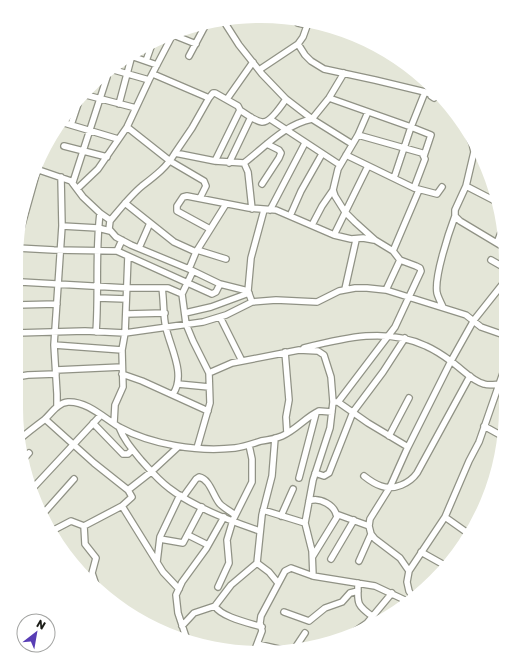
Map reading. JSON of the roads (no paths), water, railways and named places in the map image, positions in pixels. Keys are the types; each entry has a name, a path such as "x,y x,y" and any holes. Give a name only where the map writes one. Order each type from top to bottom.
{"street":[{"path":"226,26 238,46 286,99 312,119 352,144"},
{"path":"259,70 298,44 306,28"},
{"path":"189,56 203,30"},
{"path":"180,38 196,44"},
{"path":"77,189 98,169 126,127 170,41"},
{"path":"298,44 305,55 324,69 428,92"},
{"path":"146,61 149,51"},
{"path":"138,58 157,65"},
{"path":"227,99 252,62"},
{"path":"119,104 129,63"},
{"path":"117,71 149,80"},
{"path":"175,153 215,161 244,163 285,130 300,122 312,119 329,98 344,73"},
{"path":"152,74 209,98"},
{"path":"73,182 106,80"},
{"path":"110,231 110,221 125,203 142,186 157,175 170,161 213,93 227,99 238,106 240,110 263,122 270,119 286,99"},
{"path":"394,178 411,126 429,93"},
{"path":"90,96 136,108"},
{"path":"329,98 411,126 431,135 424,156 425,159 417,189 393,251"},
{"path":"215,161 240,110"},
{"path":"71,125 75,112"},
{"path":"312,225 322,206 333,190 336,174 340,165 358,135 368,112"},
{"path":"229,163 251,117"},
{"path":"270,119 340,165"},
{"path":"67,124 118,139"},
{"path":"126,127 170,161 204,181 206,186 200,198"},
{"path":"358,135 422,153 424,156"},
{"path":"270,210 306,143"},
{"path":"262,184 281,153 279,150 267,144"},
{"path":"64,146 107,157"},
{"path":"290,216 322,154"},
{"path":"346,155 417,189 437,194 442,187"},
{"path":"443,307 437,293 438,279 447,236 466,186 473,155"},
{"path":"244,163 248,172 252,208"},
{"path":"334,235 368,166"},
{"path":"42,169 73,182 77,189 100,213 110,221"},
{"path":"56,407 57,394 54,345 62,226 61,177"},
{"path":"466,186 491,199"},
{"path":"312,576 313,556 305,523 315,473 330,428 332,412 336,402 395,327 410,298 421,271 420,268 400,260 393,251 375,240 345,212 333,190"},
{"path":"210,229 177,211 178,206 185,196 264,210 276,210 334,235 356,240 363,238 375,240"},
{"path":"125,203 174,242 196,251 226,259"},
{"path":"197,448 210,403 209,373 186,324 182,294 188,283 196,251 226,204"},
{"path":"252,302 249,292 251,258 264,210"},
{"path":"96,332 98,298 98,228 100,213"},
{"path":"455,216 460,221 497,244"},
{"path":"139,248 150,223"},
{"path":"62,226 98,228 110,231 122,240 220,284 249,292"},
{"path":"117,251 122,240"},
{"path":"345,289 356,240"},
{"path":"24,248 117,251 212,294 216,292 220,284"},
{"path":"114,423 115,405 123,387 122,350 125,333 128,256"},
{"path":"386,290 400,260"},
{"path":"491,260 499,265"},
{"path":"23,282 127,288 168,288 182,294"},
{"path":"162,288 166,327 176,364 178,384 173,394"},
{"path":"23,332 125,333 203,322 226,315 252,302 276,300 316,302 345,289 367,288 386,290 443,307 466,315 481,327 499,333"},
{"path":"409,571 400,558 371,534 369,526 370,519 390,487 408,447 451,361 474,320 499,289"},
{"path":"185,313 211,307 249,292"},
{"path":"98,298 126,299"},
{"path":"23,305 57,304"},
{"path":"126,314 165,313"},
{"path":"220,317 242,361"},
{"path":"209,373 232,363 299,350 321,344 364,336 389,335 405,338 426,345 484,384 499,384"},
{"path":"315,473 324,476 329,473 353,412 405,338"},
{"path":"54,345 122,350"},
{"path":"299,350 318,351 324,355 331,376 336,402 408,447"},
{"path":"285,352 289,400 286,417 287,433"},
{"path":"23,375 122,367"},
{"path":"122,374 173,394 208,411"},
{"path":"364,476 382,487 390,487 408,482 418,473 470,376"},
{"path":"178,384 210,388"},
{"path":"410,593 407,582 409,571 445,517 469,461 479,442 499,389"},
{"path":"389,436 409,398"},
{"path":"25,435 45,419 56,407 63,403 76,403 89,408 119,427 178,447 217,449 236,448 275,438 287,433 306,421 316,412 323,410 332,412"},
{"path":"299,478 316,412"},
{"path":"36,485 101,415"},
{"path":"45,419 128,490 132,497 122,506 84,526 71,521 56,529"},
{"path":"93,424 123,454 128,454 132,450"},
{"path":"484,426 497,433"},
{"path":"119,427 122,435 132,450 169,489 224,517 234,518"},
{"path":"182,626 194,613 215,606 231,585 257,562 263,510 272,476 275,438"},
{"path":"218,587 229,563 227,540 234,518 252,482 252,459 249,445"},
{"path":"128,490 152,472 178,447"},
{"path":"157,562 160,539 181,496 199,476 202,477 211,489 220,504 234,518 260,531"},
{"path":"46,510 74,479"},
{"path":"281,516 293,489"},
{"path":"309,501 314,499 324,502 333,509 336,514 335,521 313,556"},
{"path":"122,506 167,578 178,589"},
{"path":"160,539 183,543 202,507"},
{"path":"263,510 305,523"},
{"path":"336,514 369,526"},
{"path":"185,633 176,600 178,589 208,545 224,517"},
{"path":"445,517 465,531"},
{"path":"331,559 354,520"},
{"path":"84,526 85,544 96,558 92,573 93,576"},
{"path":"359,561 371,534"},
{"path":"188,535 208,545"},
{"path":"422,552 441,563"},
{"path":"257,562 278,583"},
{"path":"265,646 257,644 262,631 260,623 261,616 287,569 290,568 312,576 375,586 403,599"},
{"path":"358,583 358,601 360,607 372,616"},
{"path":"284,612 309,621 325,608 342,602 350,593 358,591"},
{"path":"370,619 392,593"},
{"path":"215,606 217,611 238,620 262,627"},
{"path":"299,643 305,633"}]}
